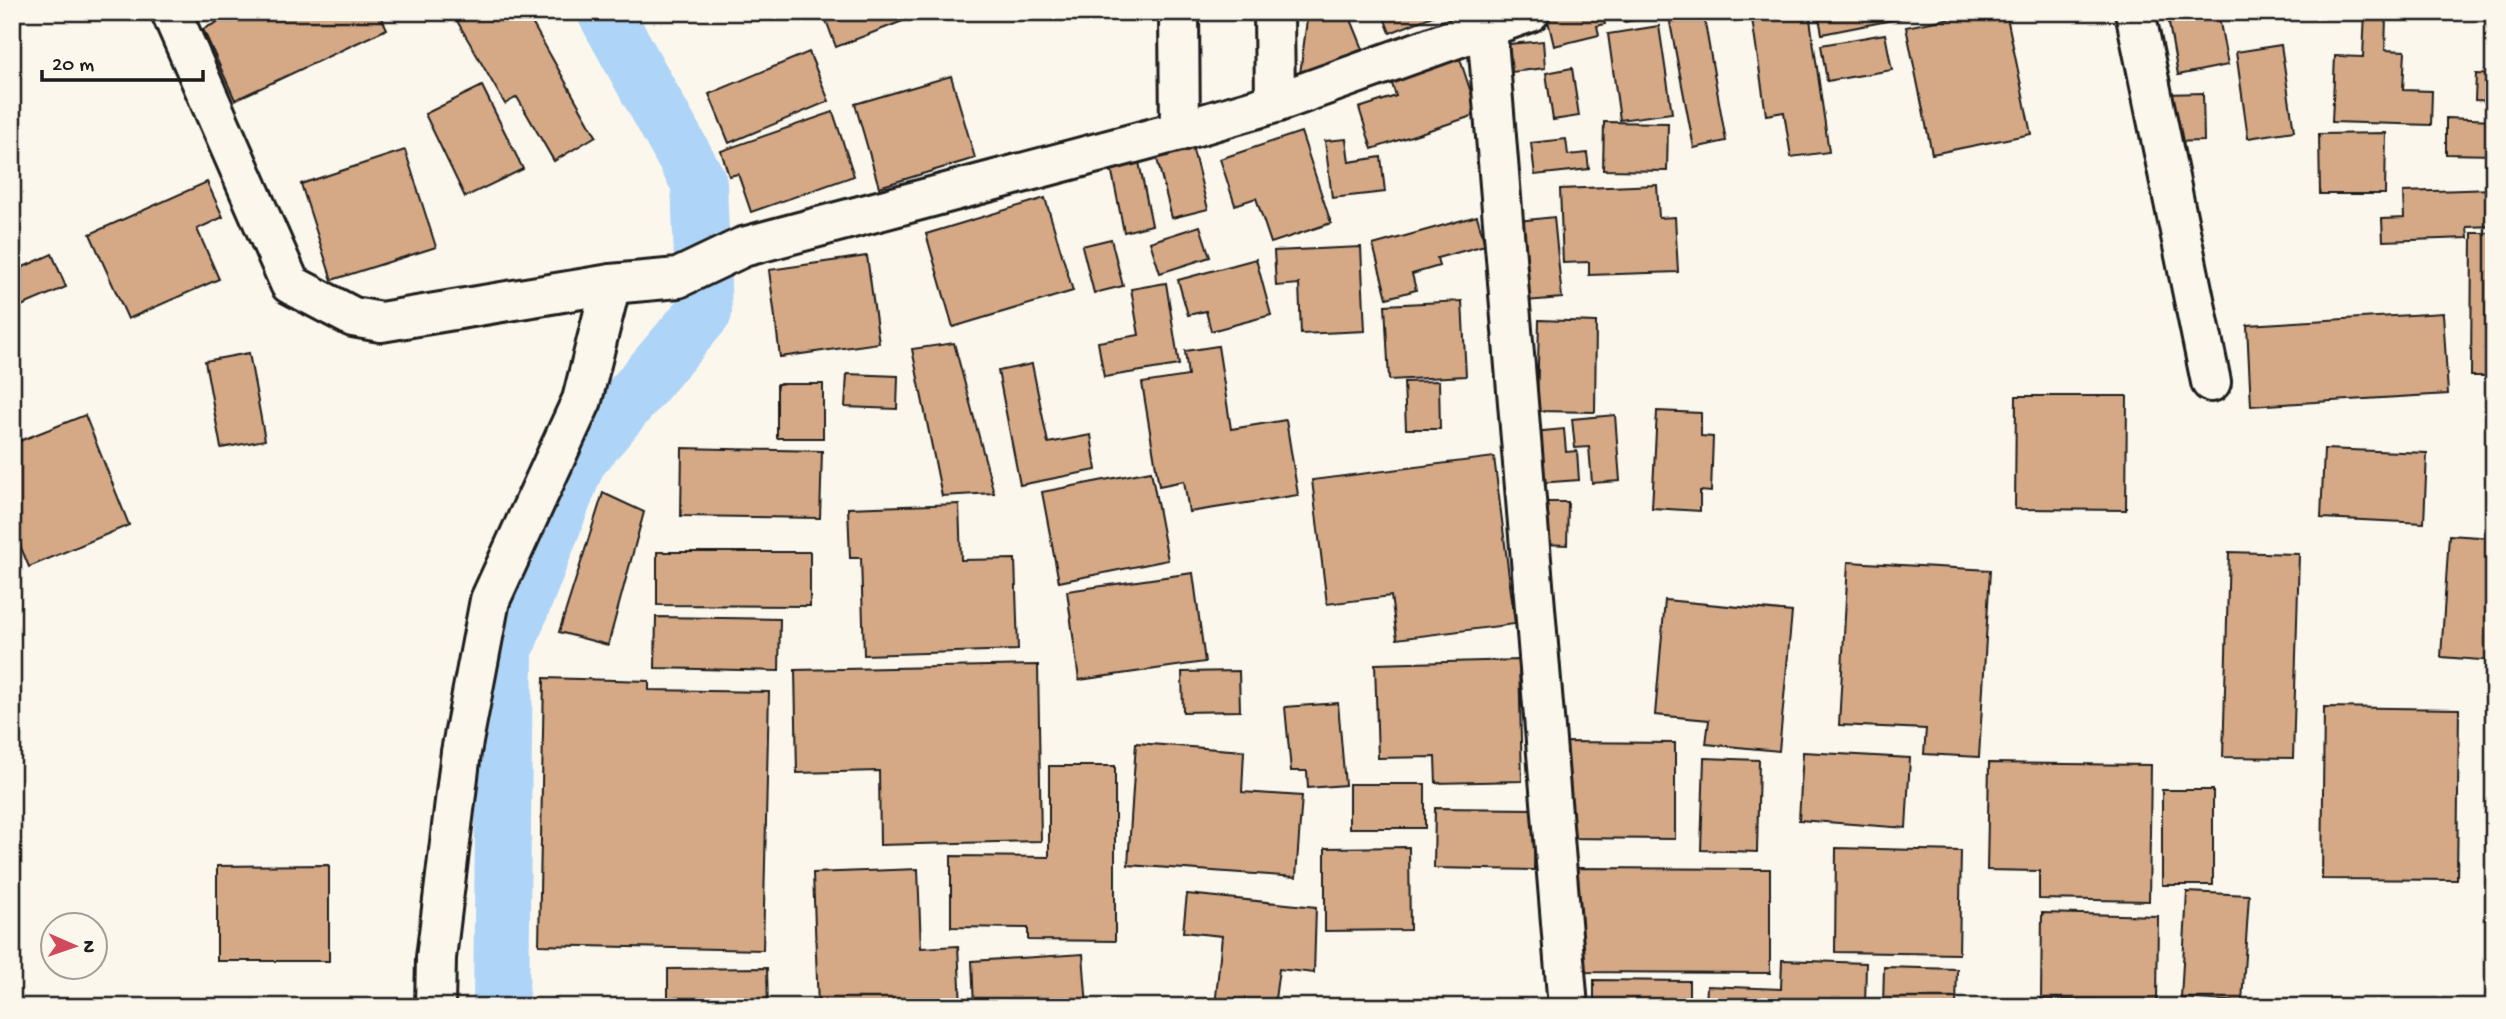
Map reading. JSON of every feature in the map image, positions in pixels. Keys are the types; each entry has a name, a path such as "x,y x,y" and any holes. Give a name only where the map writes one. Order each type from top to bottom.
{"street":[{"path":"171,12 290,284 353,317 381,322 611,284 678,278 743,247 1180,131 1275,103 1530,12"},
{"path":"1179,12 1180,131"},
{"path":"1274,12 1275,103"},
{"path":"2135,12 2211,382"},
{"path":"1487,28 1567,1007"},
{"path":"435,1007 436,958 461,752 490,600 582,400 611,284"}],"building":[{"path":"239,12 379,12 387,29 235,100 203,29"},
{"path":"473,12 526,12 596,136 554,161 517,97 505,104 457,21"},
{"path":"823,12 926,12 836,47"},
{"path":"1308,12 1348,12 1363,49 1300,74"},
{"path":"1382,12 1432,12 1433,16 1390,33"},
{"path":"1546,12 1602,12 1605,24 1597,26 1599,35 1554,46"},
{"path":"1621,12 1646,12 1647,18 1623,22"},
{"path":"1668,12 1703,12 1726,141 1694,148"},
{"path":"1751,12 1809,12 1829,152 1791,157 1784,112 1766,115"},
{"path":"1818,12 1923,12 1923,14 1822,34"},
{"path":"1981,12 2006,12 2031,134 1932,154 1906,27"},
{"path":"2167,12 2218,12 2228,65 2178,75"},
{"path":"2365,12 2406,12 2406,18 2386,18 2385,50 2405,51 2403,90 2432,91 2431,125 2332,122 2335,56 2363,57"},
{"path":"1659,26 1672,113 1620,120 1608,34"},
{"path":"1885,34 1892,70 1827,81 1821,45"},
{"path":"1543,41 1545,68 1512,72 1509,44"},
{"path":"2281,45 2294,131 2248,138 2236,52"},
{"path":"809,52 829,101 729,143 709,94"},
{"path":"1458,53 1478,114 1372,149 1359,108 1396,96 1389,75"},
{"path":"1572,68 1579,116 1553,120 1546,73"},
{"path":"2476,74 2494,75 2494,101 2475,100"},
{"path":"951,76 975,158 879,187 855,104"},
{"path":"482,86 523,169 465,197 425,114"},
{"path":"2203,93 2204,141 2166,142 2165,94"},
{"path":"833,112 854,176 751,212 738,174 729,176 721,151"},
{"path":"2446,118 2494,120 2494,155 2446,154"},
{"path":"1604,122 1668,123 1667,171 1603,170"},
{"path":"1301,132 1331,223 1271,243 1256,198 1235,205 1220,159"},
{"path":"2386,133 2385,194 2320,194 2319,134"},
{"path":"1346,139 1349,162 1381,157 1385,192 1332,198 1325,141"},
{"path":"1566,139 1568,155 1587,153 1589,169 1535,175 1531,143"},
{"path":"1191,142 1208,209 1172,218 1155,151"},
{"path":"405,150 436,247 332,280 301,184"},
{"path":"1139,162 1152,225 1124,232 1111,167"},
{"path":"207,182 223,217 197,229 219,279 128,319 90,234"},
{"path":"1657,185 1659,218 1675,217 1678,272 1589,275 1589,262 1563,263 1560,189"},
{"path":"2494,189 2494,226 2467,227 2468,238 2383,241 2382,219 2404,218 2403,192"},
{"path":"1045,198 1073,291 953,327 926,234"},
{"path":"1477,216 1485,245 1437,258 1439,266 1412,274 1416,290 1387,298 1373,245"},
{"path":"1554,217 1562,298 1526,301 1518,221"},
{"path":"1200,226 1210,257 1160,273 1150,242"},
{"path":"2472,233 2494,233 2494,376 2471,376"},
{"path":"1111,239 1123,286 1094,293 1082,246"},
{"path":"1361,247 1365,331 1301,334 1299,284 1276,286 1274,251"},
{"path":"52,254 66,287 12,310 12,272"},
{"path":"867,256 879,343 780,357 769,270"},
{"path":"1256,259 1271,315 1211,331 1206,311 1188,315 1178,280"},
{"path":"1166,283 1179,365 1104,377 1098,342 1139,335 1131,289"},
{"path":"1462,301 1466,376 1389,380 1385,305"},
{"path":"2443,313 2448,394 2251,406 2247,325"},
{"path":"1539,320 1596,322 1595,412 1537,411"},
{"path":"954,343 994,493 942,496 912,349"},
{"path":"1218,346 1231,429 1286,420 1298,495 1189,512 1184,481 1159,486 1142,383 1188,376 1185,351"},
{"path":"249,353 265,440 221,448 205,361"},
{"path":"1032,364 1048,443 1091,435 1096,470 1020,485 998,371"},
{"path":"847,374 898,376 897,409 845,407"},
{"path":"1439,381 1440,429 1406,429 1404,382"},
{"path":"777,384 823,384 823,438 777,438"},
{"path":"2016,396 2127,396 2126,510 2015,509"},
{"path":"1657,411 1701,413 1701,436 1713,437 1711,492 1700,491 1700,511 1652,508"},
{"path":"85,415 129,525 29,567 12,526 12,444"},
{"path":"1615,415 1620,481 1592,483 1589,447 1575,448 1572,419"},
{"path":"1564,429 1566,452 1577,451 1579,480 1538,483 1533,432"},
{"path":"682,448 822,451 820,518 681,516"},
{"path":"2324,449 2427,453 2424,523 2321,518"},
{"path":"1494,457 1515,624 1397,639 1391,596 1327,604 1312,480"},
{"path":"1151,471 1168,560 1059,582 1042,492"},
{"path":"603,493 644,512 608,645 559,632"},
{"path":"1543,502 1568,502 1567,545 1542,544"},
{"path":"959,504 961,560 1015,559 1018,650 864,655 861,558 850,558 848,508"},
{"path":"2449,535 2494,538 2494,661 2441,657"},
{"path":"657,552 810,552 810,606 657,605"},
{"path":"2229,552 2299,554 2293,758 2223,757"},
{"path":"1848,562 1990,570 1979,757 1924,754 1926,729 1839,725"},
{"path":"1193,573 1205,662 1079,680 1067,591"},
{"path":"1665,600 1792,612 1779,751 1706,744 1709,720 1655,715"},
{"path":"656,617 780,619 779,671 655,668"},
{"path":"1519,660 1522,781 1436,783 1435,757 1378,758 1375,664"},
{"path":"1038,665 1041,841 880,845 879,771 797,773 795,670"},
{"path":"1239,671 1240,711 1183,712 1182,672"},
{"path":"544,678 649,681 649,690 769,692 763,950 539,945"},
{"path":"1338,703 1345,785 1308,788 1307,771 1291,771 1285,707"},
{"path":"2324,707 2459,709 2457,880 2322,879"},
{"path":"1563,742 1675,743 1675,839 1562,838"},
{"path":"1136,743 1244,751 1242,792 1302,796 1296,877 1128,865"},
{"path":"1803,752 1910,758 1906,828 1799,820"},
{"path":"1704,758 1759,760 1757,852 1701,850"},
{"path":"1989,763 2151,765 2149,901 2039,899 2039,871 1987,870"},
{"path":"1049,766 1115,766 1115,941 1028,940 1028,928 951,927 951,856 1049,857"},
{"path":"1349,784 1425,784 1425,828 1349,828"},
{"path":"2162,790 2213,790 2213,885 2162,885"},
{"path":"1435,808 1535,809 1534,870 1434,868"},
{"path":"1409,847 1410,930 1325,931 1325,848"},
{"path":"1836,848 1961,851 1959,954 1835,952"},
{"path":"329,865 329,961 217,961 217,866"},
{"path":"1576,868 1770,869 1770,973 1575,972"},
{"path":"918,869 921,948 958,946 961,1007 818,1007 813,873"},
{"path":"2187,892 2249,895 2242,1002 2181,998"},
{"path":"1187,894 1316,907 1314,973 1279,969 1274,1007 1215,1007 1222,936 1183,932"},
{"path":"2042,913 2158,916 2157,1001 2041,999"},
{"path":"1083,954 1087,1007 974,1007 972,961"},
{"path":"1782,960 1866,963 1865,1007 1706,1007 1707,986 1781,989"},
{"path":"1884,967 1957,969 1956,1007 1883,1007"},
{"path":"767,968 768,1007 668,1007 668,969"},
{"path":"1594,980 1689,981 1689,1007 1594,1007"}],"waterway":[{"path":"501,1007 505,650 578,461 704,312 699,183 605,12"}]}
